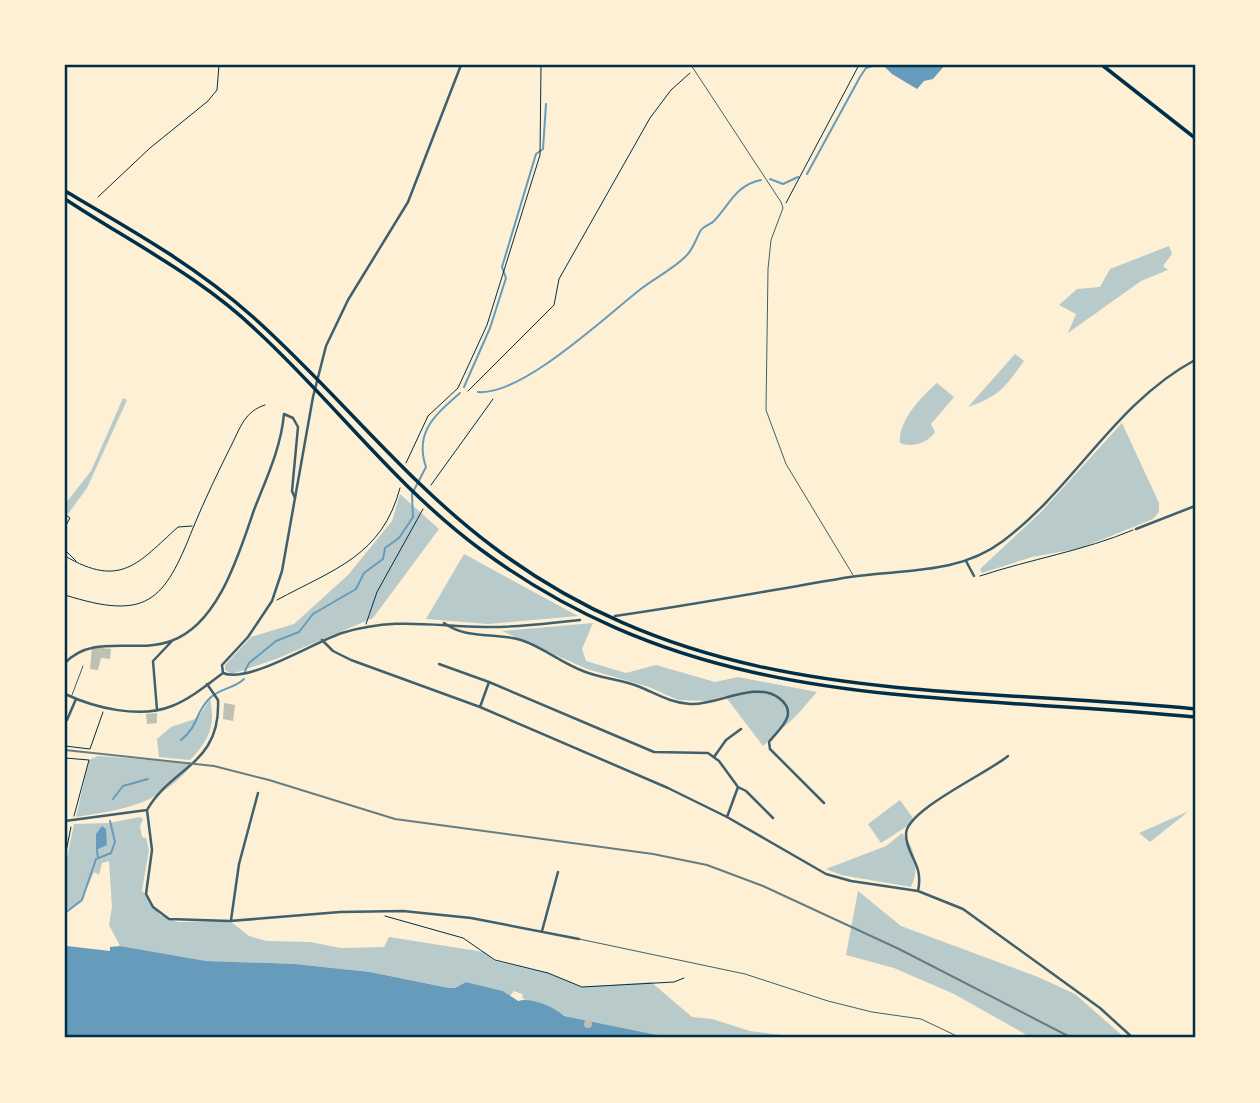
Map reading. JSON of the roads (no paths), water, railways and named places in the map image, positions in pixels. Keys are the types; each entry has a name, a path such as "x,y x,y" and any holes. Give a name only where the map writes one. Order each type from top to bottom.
{"main road":[{"path":"1102,65 1195,138"},
{"path":"65,191 203,276 255,319 446,509 526,571 600,613 701,653 816,679 904,689 1195,709"},
{"path":"65,199 208,289 257,330 382,462 439,517 511,571 586,615 699,660 807,685 923,698 1195,717"}],"street":[{"path":"223,673 222,664 248,637 272,601 282,571 318,372 344,309 420,177 461,65"},
{"path":"614,618 854,577 937,569 967,561 1000,544 1020,527 1137,401 1167,377 1195,360"},
{"path":"157,710 153,661 172,641 200,621 234,569 276,455 284,414 293,418 298,427 292,491 296,500"},
{"path":"1136,529 1195,506"},
{"path":"967,561 974,576"},
{"path":"65,694 104,707 157,710 175,705 223,673 235,676 252,672 322,640 380,624 444,623 499,627 580,620"},
{"path":"444,623 466,634 518,639 584,672 631,683 678,703 701,704 754,692 775,696 783,702 788,715 785,726 769,742 769,749 824,803"},
{"path":"322,640 333,651 351,660 480,707 727,817 826,874 918,891 943,900 982,921 1100,1008 1133,1038"},
{"path":"65,663 70,655 90,647 159,645 172,641"},
{"path":"439,664 489,682 645,749 663,754 700,751 714,757 738,788 746,791 773,818"},
{"path":"480,707 489,682"},
{"path":"207,684 217,698 216,726 210,742 191,767 158,794 148,810 152,850 145,886 153,907 160,915 178,922 373,911 447,915 579,939"},
{"path":"67,720 76,699"},
{"path":"714,757 726,740 741,729"},
{"path":"918,891 920,869 906,839 908,826 926,807 1008,756"},
{"path":"727,817 738,788"},
{"path":"230,921 239,864 258,793"},
{"path":"65,821 148,810"},
{"path":"542,931 558,872"}],"lane":[{"path":"691,65 778,196 783,208 771,240 768,269 766,410 786,464 854,577"},
{"path":"71,697 83,666"},
{"path":"579,939 745,974 828,1001 921,1019 961,1038"}],"water":[{"path":"883,65 945,65 933,79 924,81 917,89 892,74"},
{"path":"102,826 106,829 107,845 96,850 96,834"},
{"path":"65,942 67,946 110,951 110,947 120,946 206,961 295,964 370,972 449,988 466,982 503,991 518,1001 529,1000 542,1004 564,1016 672,1038 65,1038"}],"waterway":[{"path":"807,174 860,77 866,68 875,65"},
{"path":"464,387 490,328 506,278 502,267 536,154 543,149 546,104"},
{"path":"770,179 783,184 798,177"},
{"path":"478,392 496,390 517,381 563,352 680,261 691,251 701,230 714,221 734,196 745,186 761,180"},
{"path":"245,671 249,663 276,641 299,632 313,614 356,589 364,573 383,559 385,548 399,538 413,517 412,494 426,467 423,444 429,425 460,393"},
{"path":"181,740 191,730 209,699 244,679"},
{"path":"113,799 123,786 148,779"},
{"path":"65,913 82,900 96,859 111,853 115,842 110,821"},
{"path":"97,850 98,858"}],"railway":[{"path":"65,750 214,766 395,819 653,854 707,865 763,886 899,949 1072,1038"}]}
